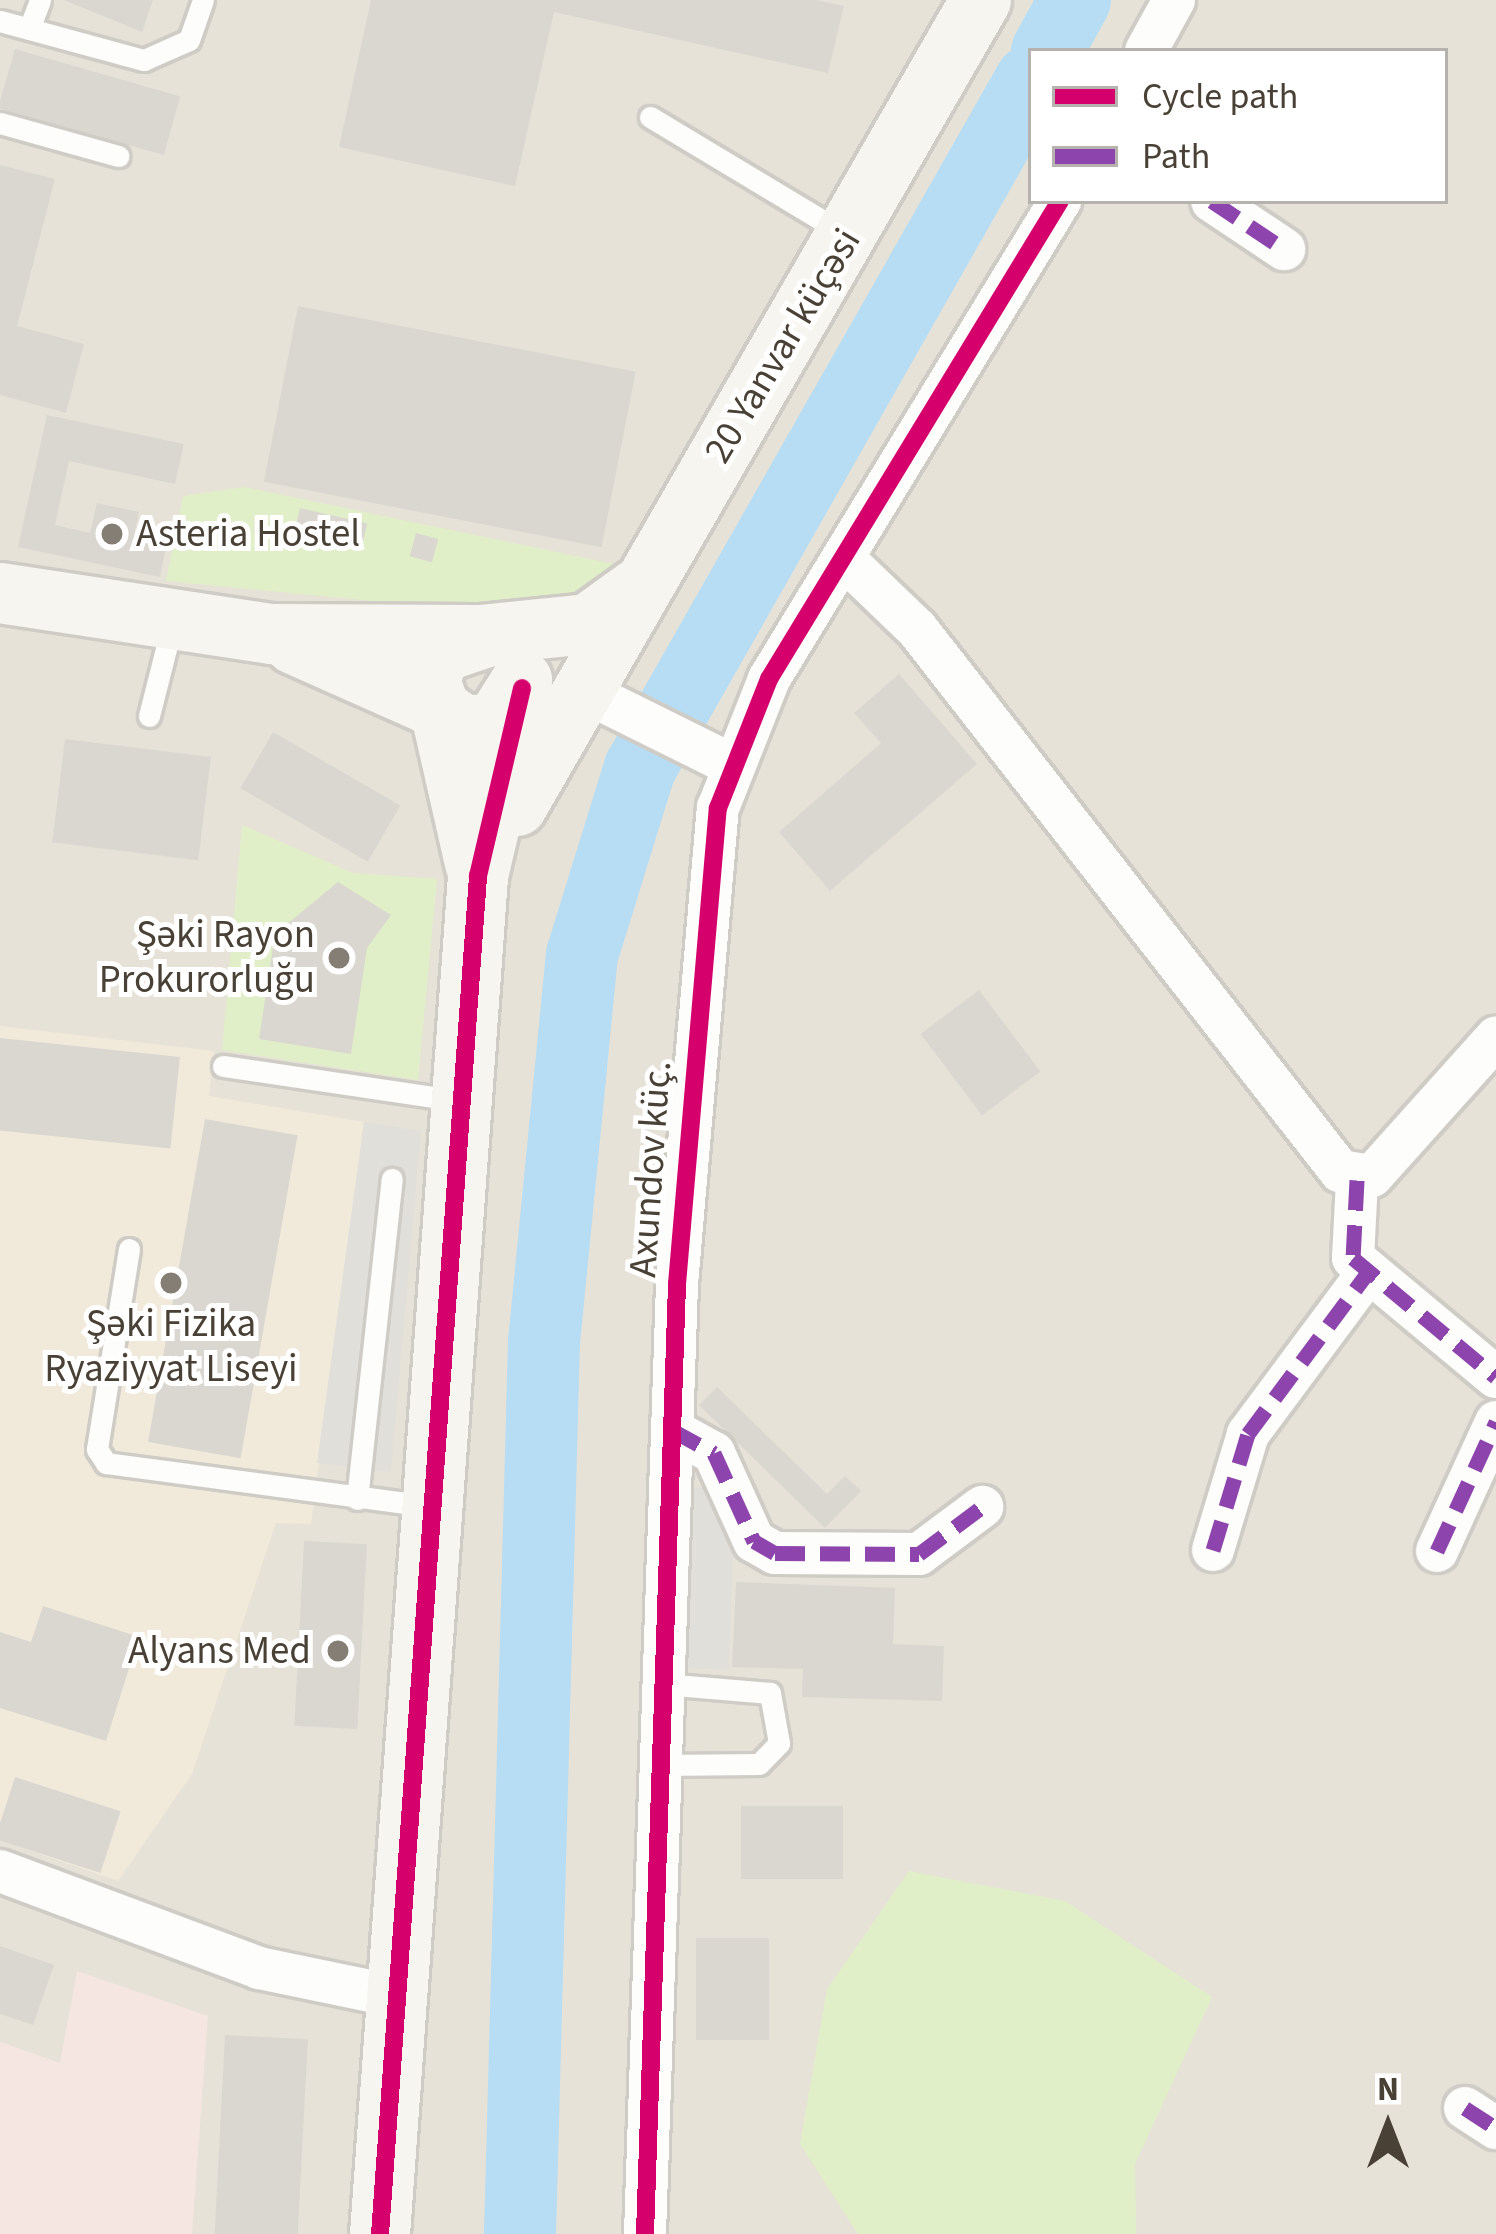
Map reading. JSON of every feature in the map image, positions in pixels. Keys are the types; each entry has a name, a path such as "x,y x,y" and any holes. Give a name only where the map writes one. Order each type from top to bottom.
{"main road":[{"name":"20 Yanvar küçəsi","path":"478,876 594,697 644,583 981,0"},
{"path":"492,685 644,583"},
{"path":"0,593 272,634 492,685 594,697"},
{"path":"272,634 492,685 594,697"},
{"path":"380,2234 492,685"}],"street":[{"path":"1148,48 1174,0"},
{"name":"Axundov küç.","path":"644,2234 672,1430 700,938 730,764 845,560 1058,204"},
{"path":"1216,204 1284,249"},
{"path":"845,560 916,629 1357,1180 1348,1228 1366,1275 1496,1377"},
{"path":"594,697 730,764"},
{"path":"1357,1180 1382,1167 1496,1038"},
{"path":"1213,1550 1248,1434 1366,1275"},
{"path":"1437,1551 1496,1423"},
{"path":"672,1430 714,1454 754,1541 775,1553 919,1554 982,1507"},
{"path":"0,1871 259,1968 399,1997"}],"lane":[{"path":"29,29 40,0"},
{"path":"0,22 169,58 190,40 203,0"},
{"path":"650,117 848,236"},
{"path":"0,123 118,156"},
{"path":"149,716 173,621"},
{"path":"223,1066 459,1101"},
{"path":"357,1499 392,1179"},
{"path":"129,1249 97,1449 106,1462 433,1507"},
{"path":"660,1765 759,1764 779,1743 770,1693 663,1684"}],"shaded area":[{"path":"0,0 1496,0 1496,2234 0,2234"},
{"name":"Şəki Fizika Ryaziyyat Liseyi","path":"0,1026 214,1051 209,1096 364,1122 311,1524 276,1523 192,1774 118,1881 0,1840"},
{"path":"364,1122 421,1131 391,1472 317,1463"},
{"path":"694,1487 706,1487 733,1556 729,1670 688,1668"},
{"path":"77,1971 208,2016 192,2234 0,2234 0,2042 60,2063"}],"green space":[{"path":"244,487 619,565 605,590 507,614 166,581 183,496"},
{"path":"242,825 353,873 437,879 418,1080 222,1050"},
{"path":"909,1871 1065,1901 1212,1997 1135,2164 1136,2234 858,2234 800,2144 827,1989"}],"building":[{"path":"64,0 153,0 142,32"},
{"path":"371,0 817,0 844,6 828,73 554,12 515,186 339,147"},
{"path":"15,49 180,96 164,155 0,108"},
{"path":"0,165 55,179 17,326 84,344 66,413 0,395"},
{"path":"298,306 636,372 602,547 264,482"},
{"path":"47,415 184,444 175,484 69,461 55,525 90,533 97,503 139,512 134,535 167,543 160,577 18,547"},
{"path":"300,508 367,524 362,545 295,529"},
{"path":"416,533 438,539 432,562 410,556"},
{"path":"899,674 977,764 830,891 779,832 881,743 854,713"},
{"path":"273,732 400,806 368,862 240,788"},
{"path":"65,739 211,757 198,860 52,842"},
{"path":"338,882 391,915 367,948 351,1054 259,1039 275,934"},
{"path":"979,990 1040,1071 982,1115 921,1034"},
{"path":"0,1038 180,1057 170,1148 0,1131"},
{"path":"205,1119 298,1135 241,1458 148,1442"},
{"path":"717,1387 827,1494 845,1476 861,1491 825,1528 699,1405"},
{"path":"304,1541 367,1544 357,1729 294,1726"},
{"path":"736,1582 895,1588 893,1644 944,1646 942,1701 802,1697 803,1669 732,1667"},
{"path":"43,1606 139,1637 106,1741 0,1708 0,1632 31,1642"},
{"path":"15,1777 121,1811 100,1873 0,1840 0,1823"},
{"path":"741,1806 843,1806 843,1879 741,1879"},
{"path":"696,1938 769,1938 769,2040 696,2040"},
{"path":"0,1946 54,1965 33,2025 0,2014"},
{"path":"225,2035 308,2039 298,2234 215,2234"}],"waterway":[{"path":"1049,48 1075,0"},
{"path":"520,2234 544,1342 582,955 640,768 1028,85"}],"marked path":[{"path":"1216,204 1284,249"},
{"path":"1357,1180 1353,1258 1496,1377"},
{"path":"1213,1550 1248,1434 1366,1275"},
{"path":"1437,1551 1496,1422"},
{"path":"672,1430 714,1453 754,1541 775,1553 919,1554 982,1507"},
{"path":"1465,2108 1496,2128"}],"cycle path":[{"path":"645,2234 677,1284 718,808 769,679 1058,204"},
{"path":"380,2234 478,876 522,688"}],"place":[{"name":"Asteria Hostel","path":"112,534"},
{"name":"Şəki Rayon Prokurorluğu","path":"339,958"},
{"name":"Şəki Fizika Ryaziyyat Liseyi","path":"171,1283"},
{"name":"Alyans Med","path":"338,1651"}]}
